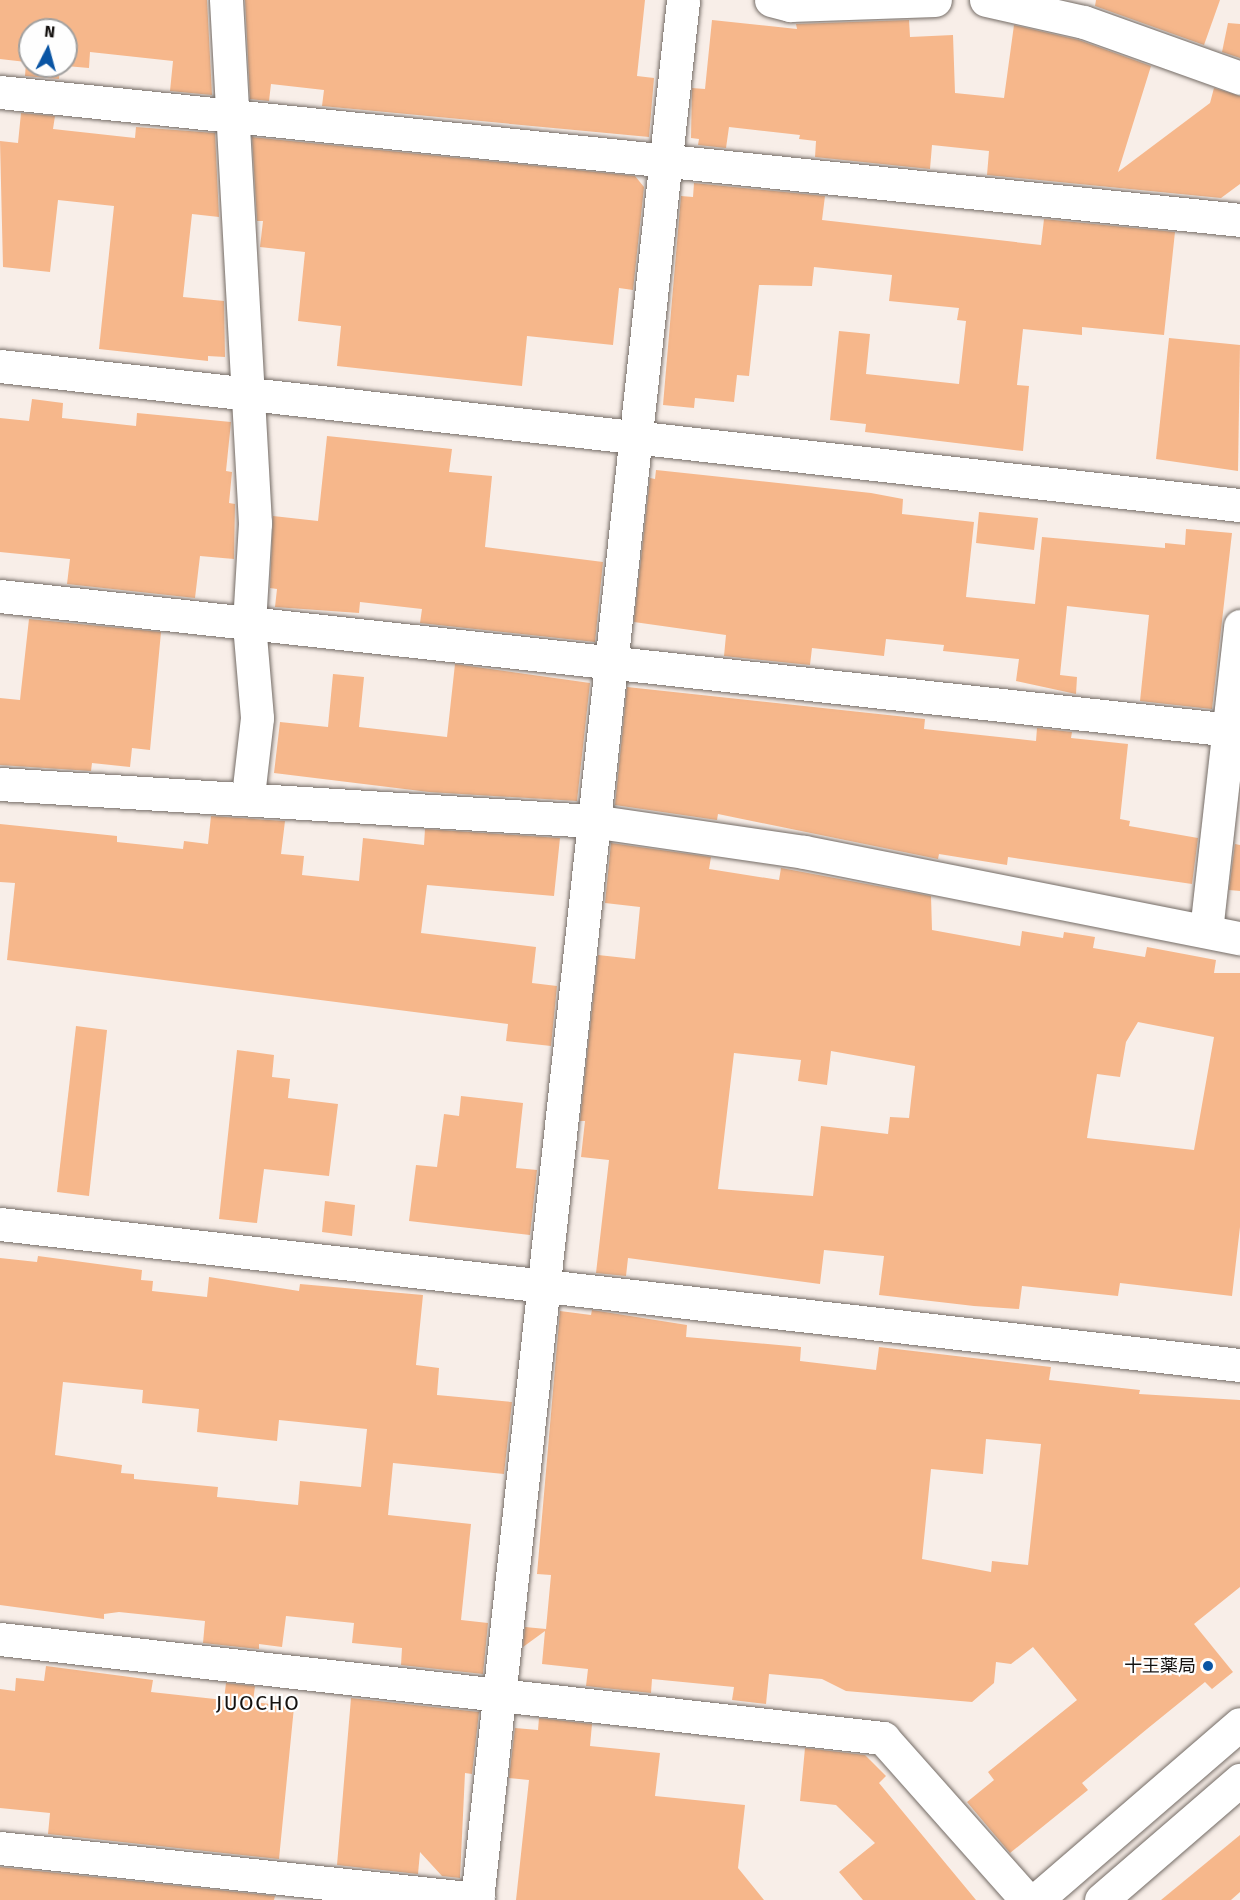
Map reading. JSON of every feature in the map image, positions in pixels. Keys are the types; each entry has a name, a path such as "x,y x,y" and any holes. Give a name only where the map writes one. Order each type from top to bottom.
{"street":[{"path":"226,0 250,394 255,523 249,624 257,718 248,796"},
{"path":"0,1848 477,1900 609,663 683,0"},
{"path":"771,0 790,5 935,0"},
{"path":"986,0 1084,22 1240,78"},
{"path":"0,92 665,158 1240,220"},
{"path":"0,366 1240,505"},
{"path":"0,596 1234,731"},
{"path":"1206,932 1234,731 1240,626"},
{"path":"0,784 248,796 592,821 804,852 1240,938"},
{"path":"0,1224 1240,1365"},
{"path":"0,1639 883,1738 1027,1900"},
{"path":"1036,1900 1240,1724"},
{"path":"1101,1900 1240,1780"}],"building":[{"path":"0,0 207,0 212,95 170,91 173,61 90,52 89,68 78,67 78,18 18,18 18,61 0,59"},
{"path":"245,0 645,0 637,76 654,78 649,137 322,106 324,90 271,84 269,101 250,99"},
{"path":"1096,0 1220,0 1204,45 1095,6"},
{"path":"712,20 797,29 796,24 909,20 910,37 953,35 955,93 1004,98 1014,25 1079,40 1151,66 1118,172 1210,103 1214,88 1240,96 1240,184 1221,198 987,175 989,151 932,145 930,169 815,157 816,141 799,139 800,135 729,127 726,148 698,145 699,139 691,138 692,88 705,89"},
{"path":"1228,23 1240,24 1240,58 1222,52"},
{"path":"21,113 55,116 53,129 135,138 136,127 215,133 219,217 192,214 183,297 224,301 225,357 208,356 208,361 99,349 114,206 58,200 50,272 3,267 0,141 18,143"},
{"path":"252,137 635,176 644,187 633,290 619,288 613,345 527,336 522,386 337,366 341,326 298,321 305,252 260,247 263,221 257,221"},
{"path":"694,183 825,196 822,220 1041,245 1044,219 1175,232 1164,335 1082,327 1082,335 1023,329 1017,385 1029,386 1023,451 865,432 866,424 830,420 839,331 870,334 866,374 959,384 966,321 957,320 959,308 889,301 892,275 814,267 812,286 759,285 749,376 737,375 734,402 695,398 694,408 663,405 681,196 693,197"},
{"path":"1169,338 1240,345 1238,471 1156,459"},
{"path":"32,399 63,403 62,418 136,426 137,413 231,422 226,471 232,472 229,503 235,504 234,559 200,556 195,598 67,584 70,559 0,552 0,418 29,421"},
{"path":"327,436 452,449 449,472 492,476 485,547 603,562 595,642 420,623 422,609 360,602 359,613 275,607 277,589 270,588 273,516 318,521"},
{"path":"656,470 871,493 903,499 902,514 974,522 966,597 1035,604 1042,537 1165,548 1165,543 1185,545 1186,529 1232,533 1212,709 1140,701 1149,615 1067,606 1060,675 1077,677 1076,694 1016,681 1019,659 943,651 944,645 886,639 884,656 812,648 810,665 724,656 726,635 634,622 650,478 655,479"},
{"path":"979,512 1038,518 1034,550 976,543"},
{"path":"29,619 161,632 150,750 132,748 130,767 92,763 91,771 0,765 0,698 20,700"},
{"path":"455,664 590,683 577,801 429,792 274,773 280,722 328,727 333,674 364,677 359,727 447,737"},
{"path":"627,687 925,719 924,729 1036,741 1037,728 1072,732 1071,738 1128,744 1120,819 1130,821 1129,826 1198,838 1192,884 1008,857 1007,865 939,854 938,859 718,814 717,820 615,805"},
{"path":"211,816 285,821 281,854 304,856 302,875 359,881 363,838 424,845 425,829 560,838 554,896 427,885 421,933 536,947 532,983 557,986 551,1046 506,1041 508,1024 7,960 15,883 0,882 0,824 117,836 117,842 183,849 184,841 208,844"},
{"path":"611,843 711,857 709,869 779,880 781,868 931,896 932,930 1020,946 1022,931 1063,938 1064,932 1095,937 1093,948 1145,957 1147,947 1216,960 1214,973 1240,973 1240,1227 1232,1296 1120,1283 1118,1296 1022,1286 1019,1309 974,1306 879,1295 884,1256 824,1250 820,1284 628,1258 626,1276 596,1273 609,1160 581,1157 585,1121 580,1121 598,955 635,959 640,907 605,903","holes":["1138,1022 1214,1037 1194,1150 1087,1138 1097,1074 1120,1077 1126,1042","831,1051 915,1066 909,1118 890,1117 888,1134 821,1126 813,1196 718,1189 734,1053 801,1060 798,1081 827,1085"]},
{"path":"1235,844 1240,845 1240,891 1229,890"},
{"path":"76,1026 107,1030 89,1196 57,1192"},
{"path":"237,1050 274,1055 272,1077 290,1079 288,1098 338,1104 329,1176 264,1169 257,1223 219,1219"},
{"path":"461,1096 523,1103 516,1168 537,1170 530,1235 409,1221 416,1165 437,1167 444,1114 459,1116"},
{"path":"325,1201 355,1205 352,1236 322,1232"},
{"path":"38,1256 142,1270 141,1280 153,1281 152,1291 207,1297 209,1277 299,1291 300,1284 423,1295 416,1365 439,1368 437,1395 512,1402 504,1474 393,1463 388,1515 471,1524 461,1620 488,1623 483,1674 401,1665 402,1648 352,1643 354,1623 286,1616 282,1647 259,1644 259,1649 203,1643 205,1621 119,1612 104,1614 104,1619 0,1605 0,1258 37,1262","holes":["63,1382 143,1390 142,1403 199,1409 197,1432 277,1441 279,1420 367,1429 361,1487 300,1481 298,1505 217,1497 218,1487 134,1479 134,1474 121,1473 122,1465 55,1455"]},
{"path":"592,1310 687,1325 686,1337 801,1347 800,1361 876,1370 879,1347 1051,1367 1049,1380 1140,1390 1139,1394 1240,1400 1240,1587 1194,1624 1233,1672 1212,1689 1205,1682 1147,1729 1082,1783 1088,1790 1010,1853 967,1802 994,1780 988,1772 1077,1700 1033,1647 1011,1664 996,1662 994,1683 972,1702 846,1691 822,1679 769,1674 766,1704 732,1700 734,1687 652,1679 651,1693 586,1686 588,1669 542,1664 545,1631 523,1647 525,1627 546,1629 551,1575 537,1574 560,1311 591,1315","holes":["986,1439 1041,1444 1028,1565 992,1561 991,1572 922,1559 931,1469 983,1474"]},
{"path":"46,1666 153,1680 151,1692 224,1700 226,1683 255,1686 253,1702 294,1707 279,1859 48,1834 50,1813 0,1808 0,1689 15,1691 16,1678 44,1681"},
{"path":"351,1698 479,1712 472,1774 465,1773 460,1878 442,1876 420,1852 418,1874 337,1865"},
{"path":"539,1718 592,1724 590,1746 660,1753 655,1796 745,1805 738,1868 764,1900 516,1900 529,1780 509,1778 515,1728 538,1730"},
{"path":"805,1748 865,1755 886,1776 879,1783 976,1900 863,1900 839,1872 875,1843 836,1805 800,1801"},
{"path":"1240,1835 1240,1892 1231,1900 1161,1900"},
{"path":"0,1867 275,1896 274,1900 0,1900"}],"place":[{"name":"十王薬局","path":"1208,1666"}],"district":[{"name":"JUOCHO","path":"258,1703"}]}
